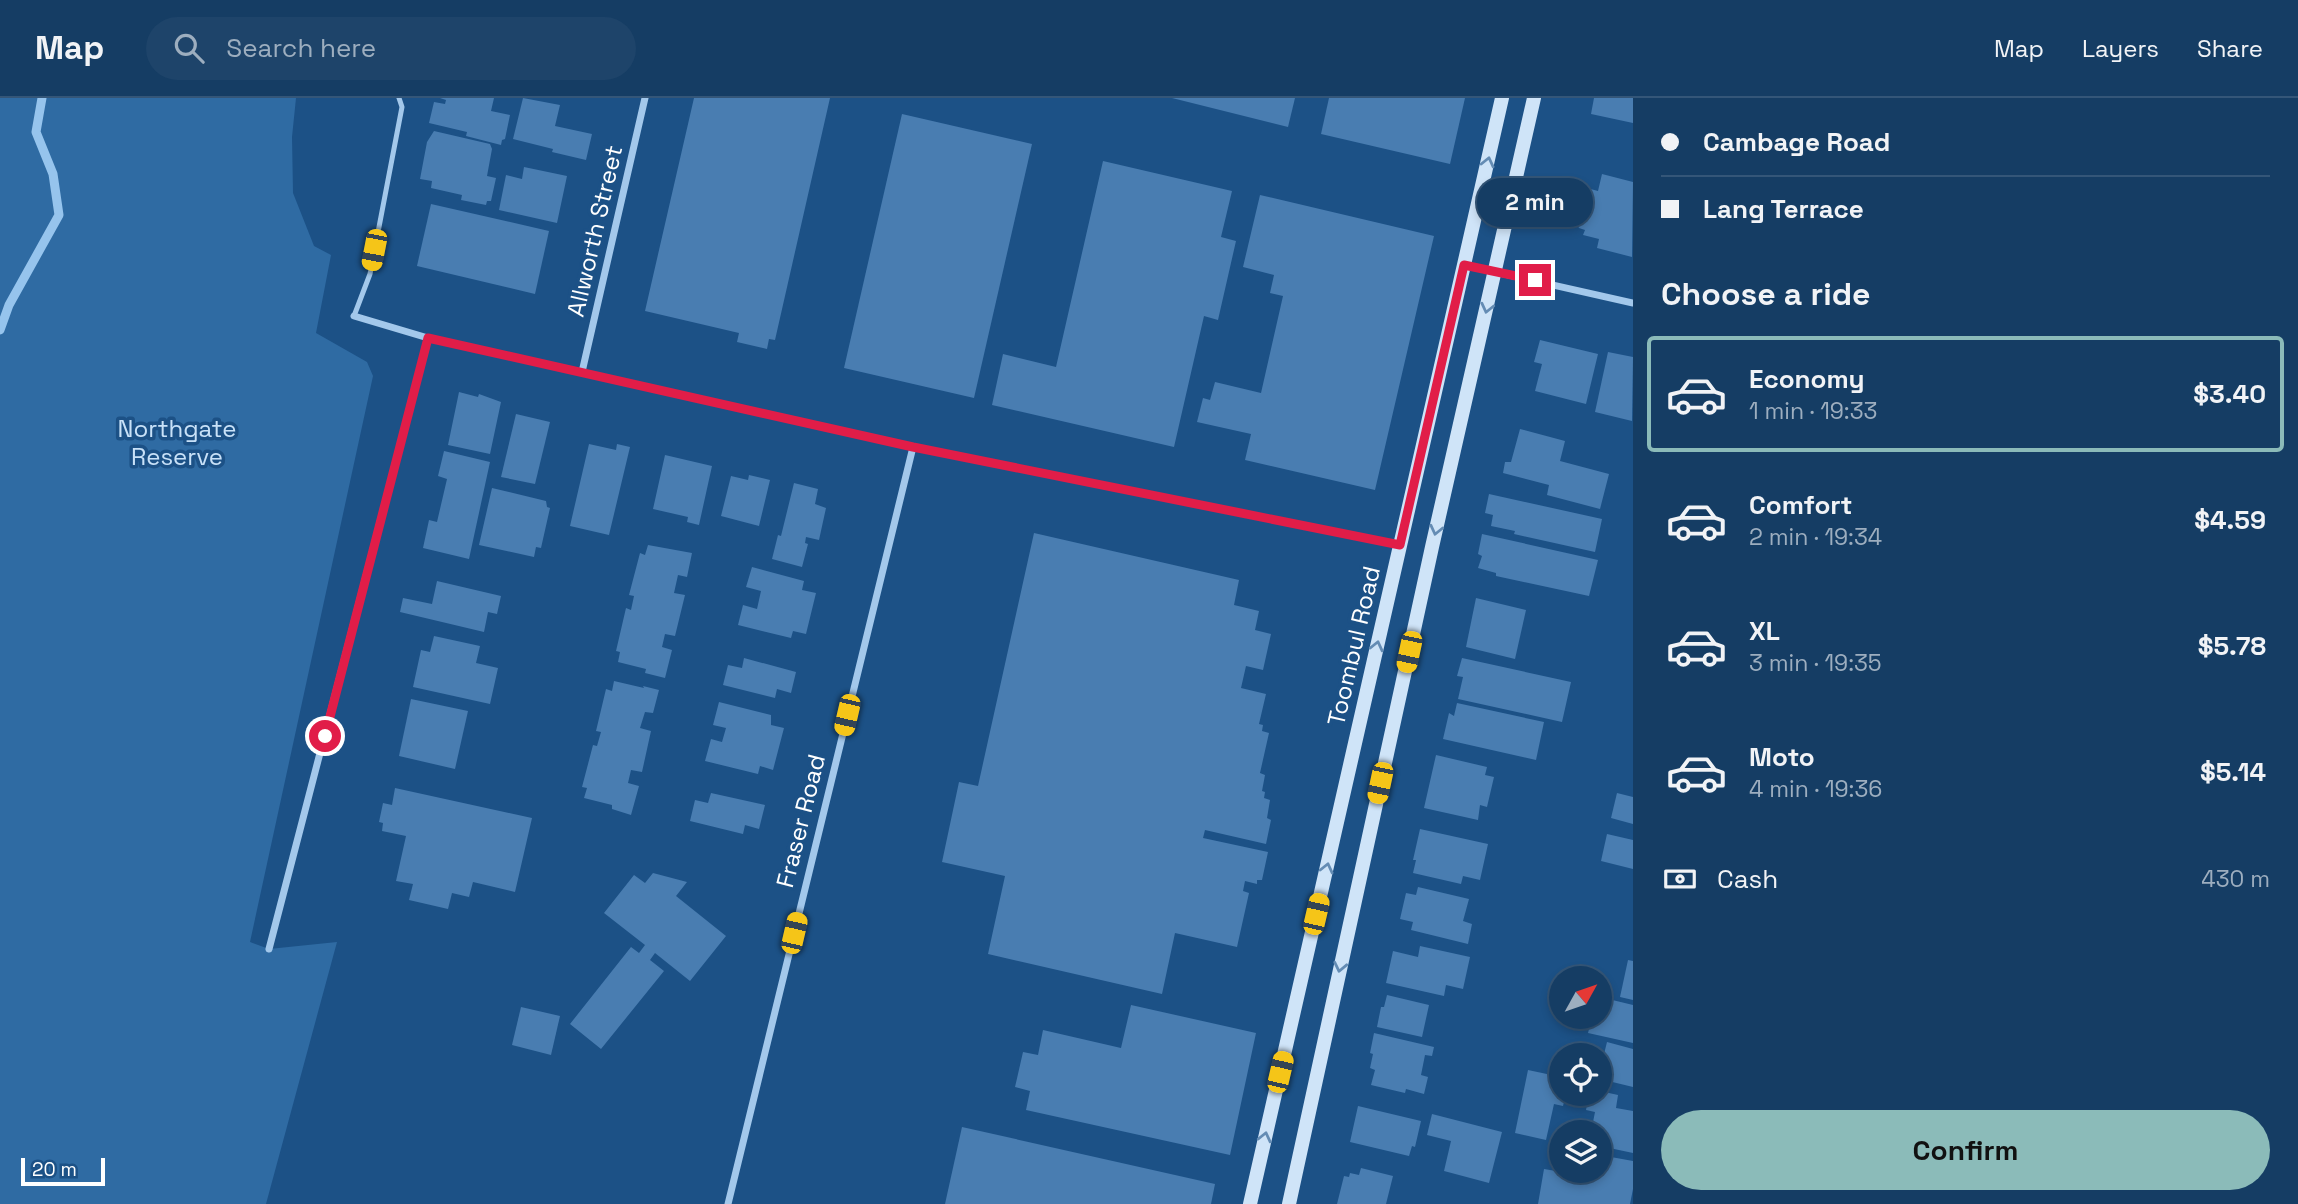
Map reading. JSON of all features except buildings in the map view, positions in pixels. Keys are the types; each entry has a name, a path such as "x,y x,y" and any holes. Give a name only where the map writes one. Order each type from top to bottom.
{"main road":[{"name":"Toombul Road","path":"1250,1204 1502,98"},
{"path":"1289,1204 1432,547 1534,98"}],"street":[{"name":"Allworth Street","path":"583,372 645,98"},
{"path":"1464,265 1633,303"},
{"path":"354,316 428,338 913,447 1400,545"},
{"path":"269,949 428,338"},
{"name":"Fraser Road","path":"728,1204 913,447"}],"lane":[{"path":"354,316 370,274 402,107 399,98"}],"green space":[{"name":"Northgate Reserve","path":"0,98 296,98 292,137 293,193 314,246 331,255 316,333 367,362 373,376 250,942 269,949 337,942 266,1204 0,1204"}],"waterway":[{"path":"0,330 9,305 59,215 53,174 36,132 42,98"}],"route":[{"path":"325,736 428,338 913,447 1400,545 1464,265 1535,280"}]}
